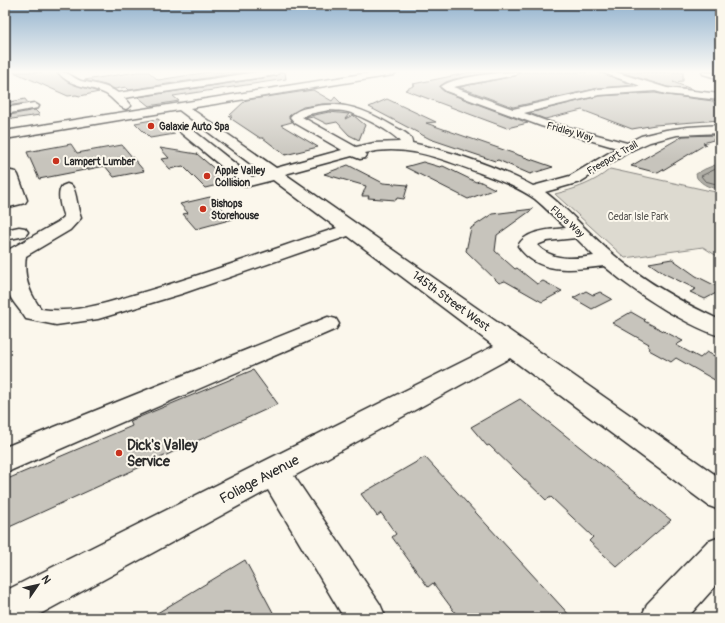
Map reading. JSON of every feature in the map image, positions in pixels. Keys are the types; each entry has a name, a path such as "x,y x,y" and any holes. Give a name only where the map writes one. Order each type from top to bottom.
{"street":[{"path":"122,101 136,114"},
{"path":"5,136 218,101"},
{"name":"Fridley Way","path":"483,101 557,128 628,147"},
{"path":"513,112 560,101"},
{"path":"5,111 34,106"},
{"name":"145th Street West","path":"182,107 720,496"},
{"path":"355,151 299,121 296,117 305,112 324,108 351,108 399,134 406,140 403,146"},
{"name":"Freeport Trail","path":"530,191 576,179 628,147 646,139 668,133 720,129"},
{"name":"Flora Way","path":"185,130 249,182 272,172 374,147 403,146 440,153 494,173 540,196 608,260 635,282 655,295 720,329"},
{"path":"5,176 11,175 19,200 5,203"},
{"path":"67,189 69,208 73,218 64,226 17,253 14,269 22,298 34,314 56,318 90,314 174,290 351,229"},
{"name":"Flora Way","path":"580,232 535,238 529,242 527,246 537,257 559,264 576,264 608,260"},
{"path":"5,460 328,324"},
{"name":"Foliage Avenue","path":"5,612 513,346"},
{"path":"274,471 366,618"},
{"path":"661,618 720,554"}],"green space":[{"name":"Cedar Isle Park","path":"610,169 720,193 720,258 703,247 625,258 555,194 584,185"}],"water":[{"path":"720,163 720,188 707,186 697,178 696,174"}],"building":[{"path":"27,101 28,103 6,106 5,103"},
{"path":"143,101 179,101 149,106"},
{"path":"245,101 339,101 342,104 323,104 303,107 289,116 292,122 281,125 318,147 285,155 263,138 260,138 230,118 232,116 229,116"},
{"path":"382,101 391,101 436,122 426,123 553,167 530,174 498,160 495,161 430,139 369,107"},
{"path":"435,101 469,101 528,123 507,128"},
{"path":"497,101 540,101 513,107"},
{"path":"578,101 713,101 720,113 720,120 655,125 632,129 582,110 545,119 529,113"},
{"path":"35,110 40,115 12,119 10,115"},
{"path":"329,112 349,114 345,119 353,115 365,125 359,140 349,135 337,122 327,124 313,117 305,117"},
{"path":"158,119 175,134 150,138 135,123"},
{"path":"718,135 720,138 703,143 706,144 658,173 631,166 683,136"},
{"path":"71,144 77,153 122,145 144,171 114,177 105,166 39,179 27,152"},
{"name":"Apple Valley Collision","path":"160,148 197,154 230,182 205,188 183,166 170,169 161,159 169,158"},
{"path":"423,162 440,167 443,166 476,182 479,181 495,189 468,199 405,167"},
{"path":"348,165 383,183 408,185 404,199 397,198 396,200 368,198 369,196 362,196 366,186 324,174"},
{"name":"Bishops Storehouse","path":"210,197 233,219 196,229 183,214 188,213 180,204"},
{"path":"533,209 497,235 495,251 515,269 517,268 537,284 543,281 562,291 542,302 505,281 499,283 466,251 471,228 492,214"},
{"path":"672,259 696,276 720,288 720,291 705,299 690,292 696,289 665,274 649,263"},
{"path":"586,291 593,295 600,292 612,299 592,309 573,298"},
{"path":"631,312 645,320 644,321 683,341 676,345 700,358 707,352 720,359 720,383 676,358 671,362 649,350 650,348 647,346 649,344 612,323"},
{"name":"Dick's Valley Service","path":"253,370 278,404 5,529 5,480 132,426 130,421"},
{"path":"520,399 671,520 617,567 589,541 593,537 551,497 546,500 489,445 487,446 471,427"},
{"path":"425,457 572,618 459,618 433,583 428,587 392,537 396,534 381,513 377,516 361,494"},
{"path":"245,560 276,618 149,618"}],"place":[{"name":"Galaxie Auto Spa","path":"151,126"},
{"name":"Lampert Lumber","path":"56,161"},
{"name":"Apple Valley Collision","path":"207,176"},
{"name":"Bishops Storehouse","path":"203,209"},
{"name":"Dick's Valley Service","path":"119,453"}]}
